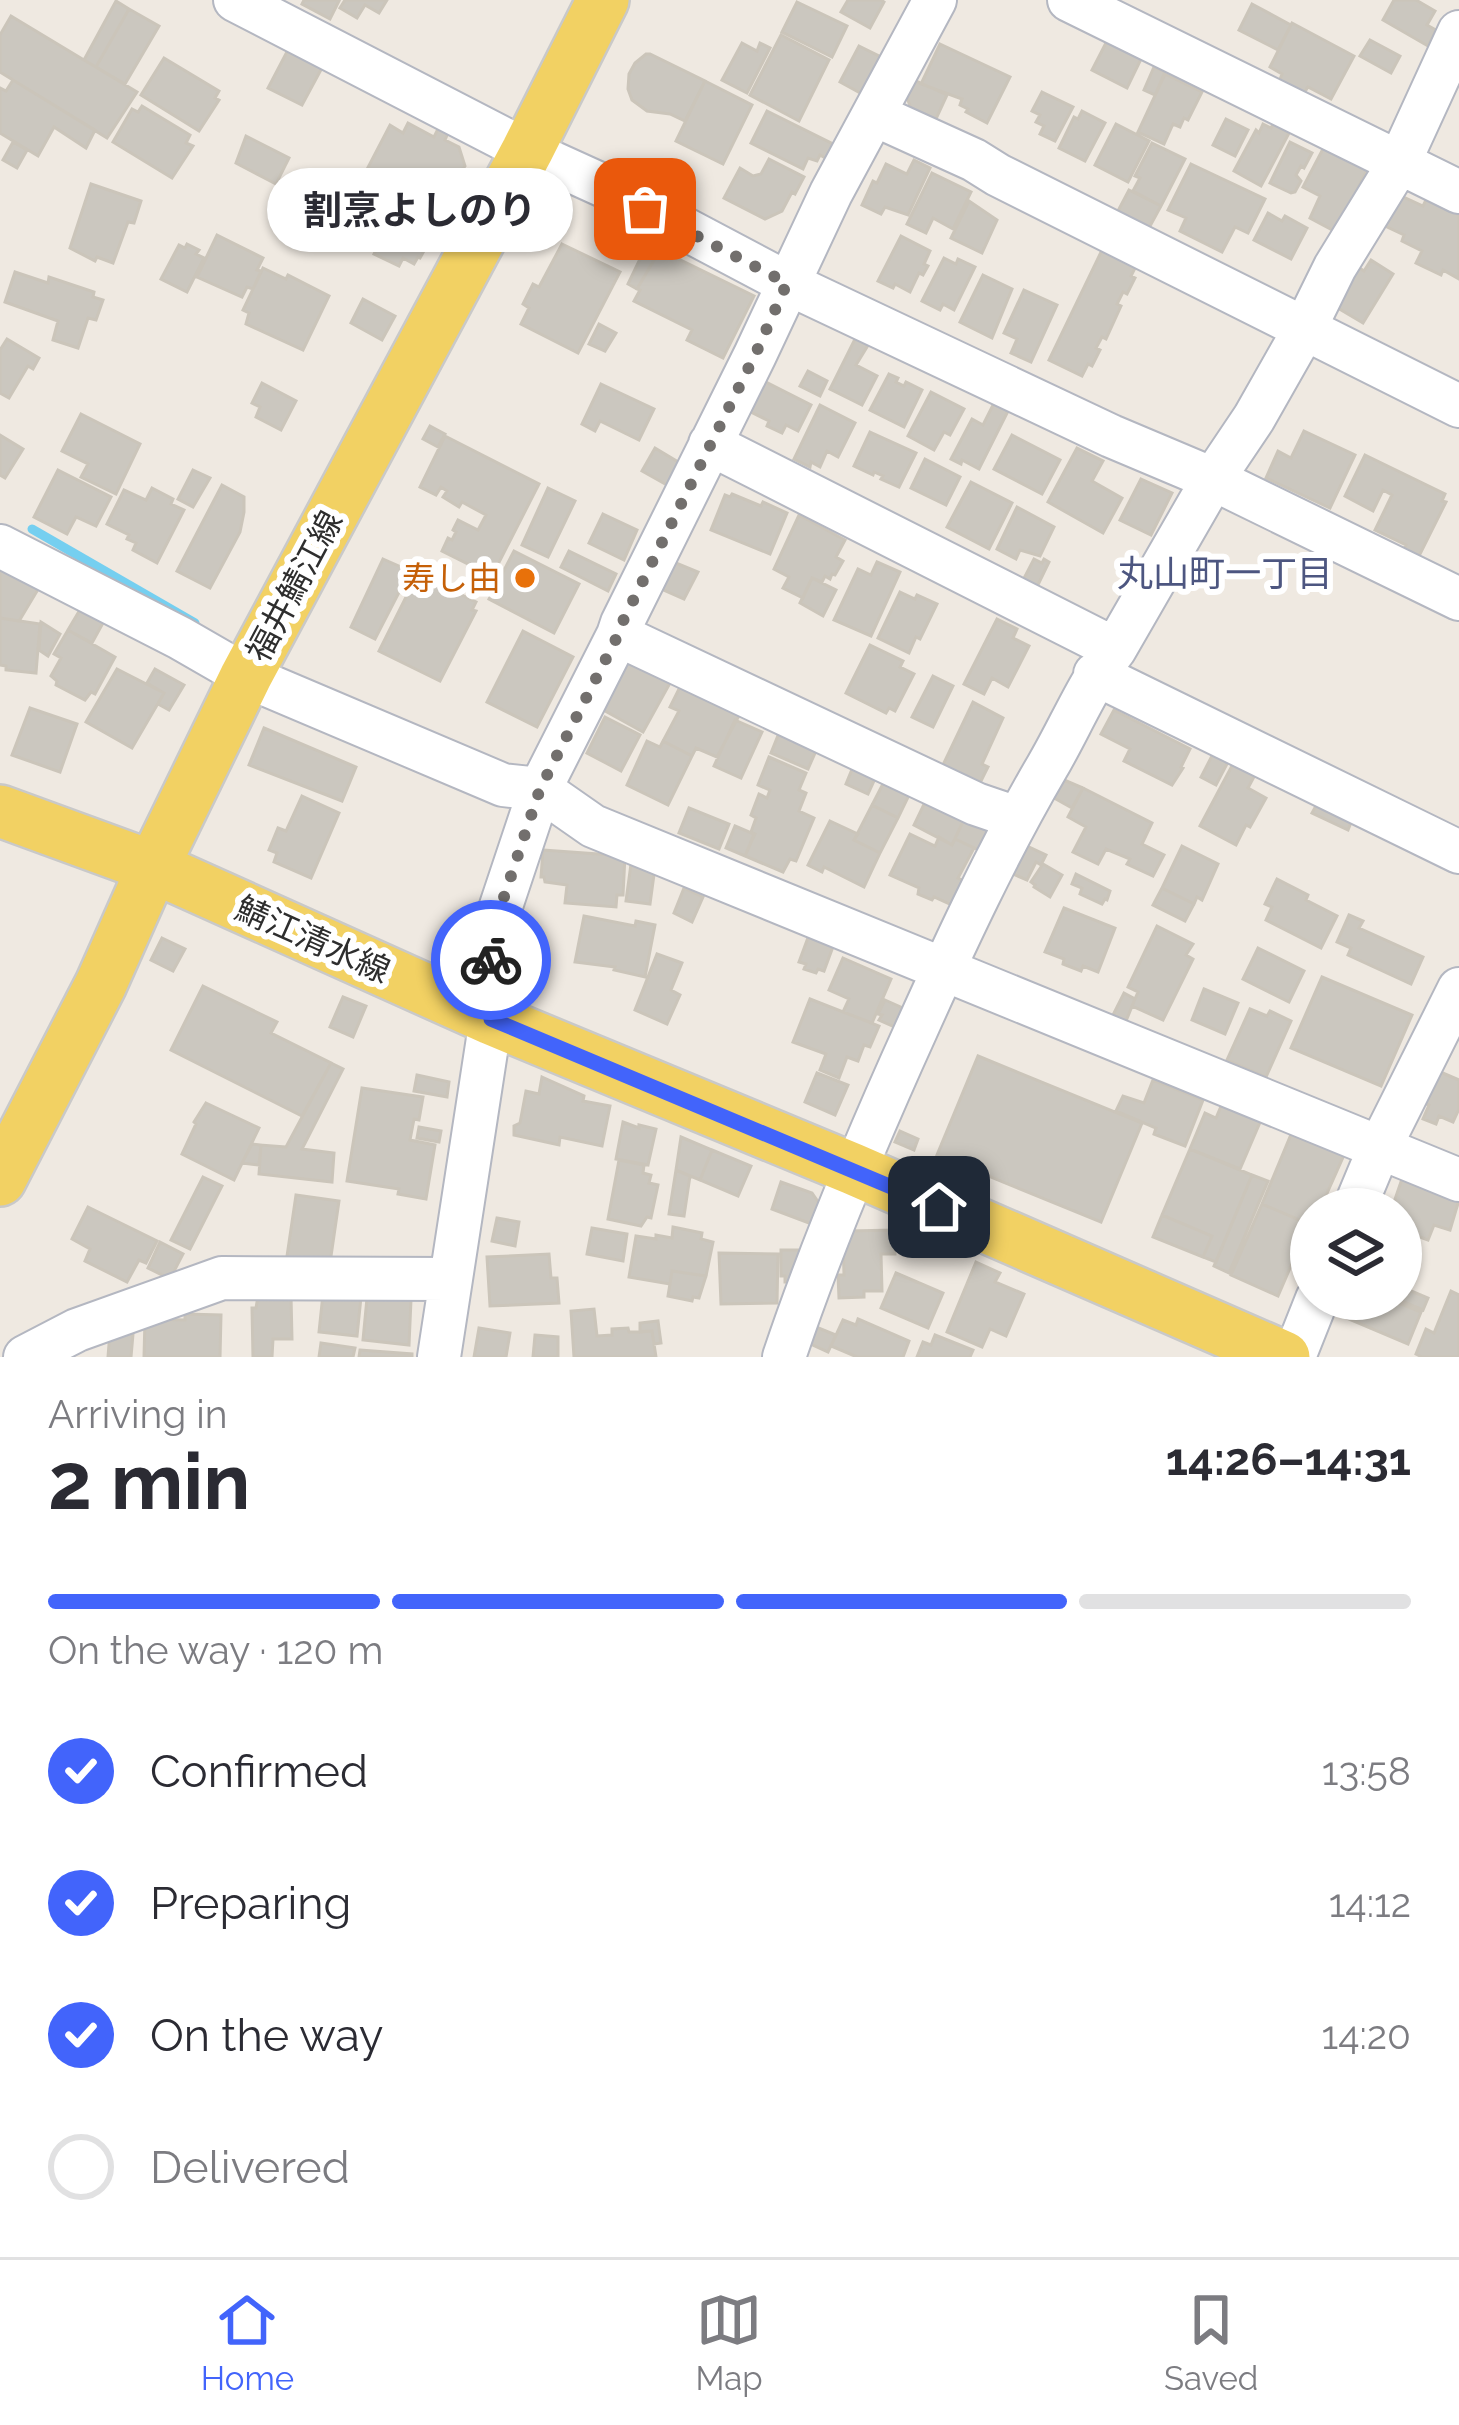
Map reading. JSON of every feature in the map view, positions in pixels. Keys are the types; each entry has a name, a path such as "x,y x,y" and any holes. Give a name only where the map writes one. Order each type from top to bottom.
{"main road":[{"name":"福井鯖江線","path":"0,1180 101,984 246,676 603,0"},
{"name":"鯖江清水線","path":"0,811 153,867 491,1019 853,1169 1284,1357"}],"street":[{"path":"235,0 787,283 1213,479 1459,599"},
{"path":"439,1357 491,1019 488,982 496,921 540,789 832,193 935,0"},
{"path":"1069,0 1459,192"},
{"path":"1448,0 1459,7"},
{"path":"784,1357 853,1169 1017,818 1399,163 1459,32"},
{"path":"875,115 974,160 1459,406"},
{"path":"710,444 1459,852"},
{"path":"0,545 246,676 503,785 540,789 593,826 1459,1180"},
{"path":"618,635 976,804 1017,818"},
{"path":"1363,1188 1459,988"},
{"path":"25,1357 77,1330 222,1278 449,1279"},
{"path":"1294,1357 1309,1320"}],"building":[{"path":"304,0 339,1 330,19 302,4"},
{"path":"345,0 387,0 379,13 365,5 357,18 340,8"},
{"path":"848,0 884,2 870,28 841,12"},
{"path":"1394,0 1416,0 1435,11 1427,25 1436,30 1428,46 1383,20"},
{"path":"116,1 129,9 96,67 84,60"},
{"path":"797,2 847,26 832,57 782,32"},
{"path":"1252,4 1291,25 1278,50 1239,30"},
{"path":"129,9 159,26 125,84 96,67"},
{"path":"11,16 137,92 107,138 0,72 0,35"},
{"path":"1292,23 1354,56 1331,99 1308,87 1302,96 1278,85 1282,74 1270,67"},
{"path":"781,35 829,60 799,121 750,95"},
{"path":"1110,35 1144,53 1127,88 1092,70"},
{"path":"1370,40 1400,56 1391,73 1360,56"},
{"path":"742,43 757,51 760,43 770,48 747,93 722,80"},
{"path":"940,44 1010,77 987,123 966,112 960,105 962,99 921,84"},
{"path":"290,46 324,64 302,105 268,88"},
{"path":"859,46 881,57 862,94 840,82"},
{"path":"646,54 705,81 685,121 647,111 632,100 629,74"},
{"path":"164,58 219,91 215,98 219,100 199,131 141,95"},
{"path":"1154,67 1165,72 1155,95 1144,90"},
{"path":"1165,74 1202,92 1188,120 1184,118 1180,127 1173,124 1164,144 1138,132"},
{"path":"13,80 95,130 86,148 54,127 38,156 0,133 0,88 6,91"},
{"path":"914,80 947,95 935,121 912,111 906,95"},
{"path":"705,81 752,105 723,164 676,141"},
{"path":"1042,92 1073,107 1055,141 1040,134 1044,126 1036,122 1040,115 1032,111"},
{"path":"142,106 190,135 186,143 193,146 172,178 113,142 132,109 138,112"},
{"path":"767,111 835,145 827,159 820,155 817,161 808,158 803,169 751,143"},
{"path":"1082,111 1105,123 1085,161 1059,148 1074,117 1078,119"},
{"path":"1226,119 1248,130 1235,156 1213,145"},
{"path":"408,123 434,137 439,127 448,133 445,140 459,147 465,166 449,189 458,194 443,222 431,216 434,211 364,175 390,125 403,133"},
{"path":"1116,124 1149,141 1128,182 1095,165"},
{"path":"1263,124 1289,133 1261,186 1234,171"},
{"path":"246,136 289,158 276,184 236,163"},
{"path":"13,142 27,150 17,168 3,160"},
{"path":"1290,142 1312,153 1296,175 1301,181 1291,193 1270,183"},
{"path":"1152,143 1185,159 1161,206 1133,191 1140,178 1135,176"},
{"path":"1324,147 1368,168 1336,232 1310,218 1320,196 1303,187"},
{"path":"769,159 804,177 782,211 765,219 724,198 740,168 753,176 761,174"},
{"path":"914,160 930,168 908,215 885,207 881,214 862,205 886,164 907,174"},
{"path":"1191,164 1265,199 1248,233 1235,227 1222,252 1180,231 1186,218 1168,210"},
{"path":"932,173 971,192 953,229 933,218 926,233 907,224"},
{"path":"91,184 141,201 113,263 97,257 95,261 70,248"},
{"path":"1129,190 1161,206 1149,228 1118,211"},
{"path":"1397,194 1423,206 1427,198 1459,215 1459,279 1416,263 1422,251 1381,224"},
{"path":"362,197 381,207 385,199 422,218 420,222 435,231 414,264 403,258 399,266 374,254 377,248 345,230"},
{"path":"969,201 997,220 982,253 951,238"},
{"path":"1268,213 1307,228 1291,259 1254,240"},
{"path":"652,234 665,241 637,289 628,284"},
{"path":"217,235 263,258 253,289 247,287 242,297 197,277"},
{"path":"901,236 930,251 924,264 928,266 910,292 878,281"},
{"path":"187,244 204,258 187,292 161,279 179,245 185,248"},
{"path":"562,244 620,272 578,353 521,324 529,308 523,304 533,284 539,287"},
{"path":"1103,248 1137,264 1131,276 1135,278 1117,304 1121,306 1106,339 1102,337 1096,348 1100,350 1092,366 1088,364 1082,376 1049,360"},
{"path":"660,250 754,296 723,358 687,340 692,330 634,301"},
{"path":"944,258 975,267 954,310 943,304 940,310 922,301"},
{"path":"1371,260 1393,274 1363,323 1331,304 1355,265 1364,271"},
{"path":"263,268 329,296 303,350 246,324 249,313 243,310"},
{"path":"15,272 48,283 49,277 94,292 93,297 103,300 96,320 88,318 78,348 53,340 58,321 5,302"},
{"path":"983,275 1012,289 992,338 960,322"},
{"path":"1024,290 1057,305 1031,362 1011,353 1017,339 1004,333"},
{"path":"363,299 395,316 382,340 351,323"},
{"path":"599,324 616,333 605,351 589,344"},
{"path":"857,335 870,342 856,365 877,376 862,405 830,389"},
{"path":"7,339 39,358 33,369 28,366 9,398 0,393 0,350"},
{"path":"808,371 827,381 820,396 800,386"},
{"path":"889,374 904,386 906,382 922,390 904,427 870,410"},
{"path":"762,380 811,405 798,431 786,425 782,433 747,410"},
{"path":"262,383 296,401 281,430 256,417 260,407 252,403"},
{"path":"601,384 654,409 639,440 600,421 595,431 582,424"},
{"path":"931,392 964,409 950,435 944,432 934,450 908,436"},
{"path":"994,403 1008,411 979,469 951,459 972,419 983,425"},
{"path":"820,405 855,423 838,457 827,451 820,467 811,462 810,467 794,459"},
{"path":"81,414 140,444 116,494 81,477 88,464 62,451"},
{"path":"430,426 445,434 438,447 423,439"},
{"path":"1304,431 1355,455 1330,508 1266,478 1278,451 1291,458"},
{"path":"870,432 916,453 899,487 854,466"},
{"path":"0,435 23,449 5,478 0,475"},
{"path":"1012,435 1060,460 1042,494 994,469"},
{"path":"445,436 539,484 492,576 442,551 448,538 452,540 458,520 478,530 486,515 462,502 459,507 443,497 447,491 441,487 436,495 420,487"},
{"path":"655,448 680,463 667,485 642,471"},
{"path":"1077,448 1103,461 1092,481 1122,498 1103,533 1048,502"},
{"path":"1365,455 1445,494 1442,501 1446,502 1418,558 1403,551 1406,545 1375,530 1392,495 1383,490 1373,511 1345,496"},
{"path":"925,459 960,477 946,505 911,488"},
{"path":"58,470 111,497 96,526 76,517 67,534 34,517"},
{"path":"193,470 210,478 193,507 178,499"},
{"path":"1141,479 1172,493 1151,535 1120,520"},
{"path":"971,482 1012,503 989,549 947,527"},
{"path":"222,485 244,497 244,512 240,532 210,588 177,571"},
{"path":"152,488 184,510 157,563 133,550 136,543 127,539 129,535 107,524 124,490 146,500"},
{"path":"548,488 575,501 548,557 522,545"},
{"path":"725,495 787,513 770,554 711,530"},
{"path":"1017,507 1054,527 1040,556 1020,550 1016,559 997,549"},
{"path":"603,514 637,530 624,560 589,543"},
{"path":"799,515 845,540 836,557 843,561 835,575 825,576 822,582 812,578 803,598 783,588 789,577 774,569"},
{"path":"514,551 579,584 554,633 489,599"},
{"path":"569,551 616,574 608,591 561,567"},
{"path":"383,559 410,571 375,639 351,627"},
{"path":"1034,559 1049,562 1035,591 1021,584"},
{"path":"671,561 698,572 684,599 659,588"},
{"path":"0,562 40,586 19,621 0,618"},
{"path":"877,562 900,572 871,636 834,620 858,569 871,575"},
{"path":"812,578 836,590 823,616 800,603"},
{"path":"435,582 476,602 472,610 476,611 440,681 379,651 411,587 429,596"},
{"path":"900,592 937,604 909,653 878,638"},
{"path":"81,608 104,621 92,643 68,630"},
{"path":"0,618 40,624 36,673 0,665"},
{"path":"997,619 1017,629 1013,638 1029,646 1008,687 992,678 984,694 964,684"},
{"path":"41,622 60,634 48,656 39,650"},
{"path":"68,630 115,657 95,694 91,692 85,700 56,685 51,676 61,658 54,654"},
{"path":"523,631 573,657 537,727 487,702"},
{"path":"870,645 903,661 900,667 914,674 895,711 889,708 886,713 846,693"},
{"path":"621,659 675,674 643,732 596,706"},
{"path":"117,669 164,693 132,748 86,722"},
{"path":"155,669 184,685 169,710 158,704 164,693 147,683"},
{"path":"933,676 953,686 933,727 912,717"},
{"path":"682,683 741,712 717,757 696,748 692,756 663,741 679,711 670,707"},
{"path":"973,702 1003,718 982,764 988,767 979,785 942,767"},
{"path":"30,708 77,724 60,772 12,755"},
{"path":"1114,710 1190,749 1172,785 1124,761 1130,749 1101,734"},
{"path":"605,717 640,735 621,771 587,753"},
{"path":"735,720 762,732 741,778 714,766"},
{"path":"264,728 356,767 342,801 249,765"},
{"path":"781,728 819,744 808,769 771,753"},
{"path":"647,741 660,747 663,741 692,756 668,805 627,785"},
{"path":"1214,752 1229,760 1216,785 1201,777"},
{"path":"769,757 806,773 799,790 806,793 799,811 814,818 796,861 790,859 783,872 745,856 755,834 751,832 756,818 751,815 759,794 767,798 770,790 758,785"},
{"path":"855,762 878,772 868,794 846,784"},
{"path":"1234,762 1256,773 1248,788 1266,798 1236,845 1200,826"},
{"path":"887,776 912,789 898,818 872,805"},
{"path":"1064,780 1083,788 1072,808 1054,798"},
{"path":"1083,788 1152,823 1142,844 1164,855 1153,876 1106,849 1098,864 1073,852 1086,827 1068,817"},
{"path":"302,796 339,813 311,878 274,862 277,853 269,850 278,828 286,831"},
{"path":"927,798 965,817 952,845 914,825"},
{"path":"1317,804 1352,820 1348,830 1312,813"},
{"path":"872,805 898,818 880,853 854,840"},
{"path":"689,808 729,824 719,849 679,833"},
{"path":"965,817 989,829 979,850 955,839"},
{"path":"830,821 858,834 854,840 880,853 864,887 824,867 822,872 808,865"},
{"path":"735,826 754,834 745,856 726,848"},
{"path":"910,834 935,846 939,837 952,845 955,839 974,848 958,878 964,881 952,905 918,894 919,888 890,875"},
{"path":"1027,846 1046,855 1041,865 1036,862 1027,880 1013,874"},
{"path":"1182,846 1218,864 1202,900 1197,897 1194,904 1162,888"},
{"path":"543,850 625,856 623,895 617,895 616,907 565,903 567,885 545,882 541,877"},
{"path":"631,864 655,867 650,904 626,901"},
{"path":"1043,864 1062,875 1050,897 1031,882"},
{"path":"1076,874 1110,891 1107,900 1102,904 1080,894 1082,888 1072,884"},
{"path":"1277,879 1337,916 1321,948 1266,920 1272,907 1265,904"},
{"path":"684,888 703,897 692,922 674,913"},
{"path":"1162,888 1194,904 1185,921 1153,905"},
{"path":"1064,908 1115,928 1098,972 1083,966 1081,971 1045,952"},
{"path":"1349,915 1363,921 1359,928 1423,957 1411,984 1348,955 1351,948 1337,942"},
{"path":"584,916 655,925 645,977 575,962"},
{"path":"1157,926 1193,944 1186,955 1193,959 1163,1020 1132,1006 1138,992 1128,987"},
{"path":"809,935 834,944 824,971 804,969 806,964 799,962"},
{"path":"162,938 185,949 173,971 151,960"},
{"path":"1258,948 1304,971 1289,1002 1243,979"},
{"path":"657,954 682,963 671,990 680,995 667,1024 635,1010"},
{"path":"843,958 891,979 872,1023 843,1012 849,999 829,990"},
{"path":"1322,977 1412,1015 1381,1086 1291,1048"},
{"path":"203,986 277,1022 271,1033 331,1063 302,1116 171,1050"},
{"path":"1204,989 1238,1003 1225,1034 1192,1020"},
{"path":"1124,993 1135,999 1126,1021 1113,1015"},
{"path":"343,997 366,1006 353,1037 330,1027"},
{"path":"810,999 879,1026 858,1061 847,1057 839,1078 820,1070 826,1054 793,1042"},
{"path":"885,1000 905,1009 897,1028 879,1020"},
{"path":"1250,1009 1267,1016 1270,1011 1291,1021 1266,1077 1227,1060"},
{"path":"978,1056 1142,1123 1101,1222 937,1155"},
{"path":"331,1063 343,1069 302,1149 334,1153 332,1182 259,1174 261,1145 286,1147"},
{"path":"1438,1071 1459,1080 1459,1109 1453,1122 1439,1116 1436,1124 1423,1119 1429,1105 1421,1102"},
{"path":"817,1073 848,1085 835,1115 805,1102"},
{"path":"417,1075 449,1082 447,1097 414,1091"},
{"path":"542,1077 584,1096 583,1101 610,1106 602,1146 560,1137 559,1145 514,1135 526,1091 539,1094"},
{"path":"1153,1080 1203,1100 1185,1146 1116,1111 1123,1096 1144,1103"},
{"path":"362,1088 423,1097 410,1140 435,1145 426,1199 398,1194 399,1189 347,1181"},
{"path":"206,1103 259,1128 234,1180 182,1154"},
{"path":"1222,1104 1261,1120 1240,1169 1190,1149 1205,1113 1216,1118"},
{"path":"623,1122 656,1129 648,1165 616,1159"},
{"path":"419,1127 441,1131 439,1142 417,1138"},
{"path":"900,1131 918,1139 914,1150 895,1142"},
{"path":"1292,1132 1344,1155 1329,1188 1290,1188 1290,1216 1262,1204"},
{"path":"681,1137 712,1150 700,1180 676,1170"},
{"path":"252,1144 261,1145 259,1165 242,1163"},
{"path":"1190,1149 1252,1175 1216,1262 1203,1257 1212,1236 1162,1215"},
{"path":"712,1150 751,1166 738,1196 700,1180"},
{"path":"619,1160 644,1165 643,1173 651,1175 649,1183 658,1185 651,1218 641,1226 608,1219"},
{"path":"676,1170 690,1176 684,1216 669,1214"},
{"path":"1252,1175 1268,1181 1229,1273 1214,1266"},
{"path":"203,1177 222,1186 190,1249 171,1240"},
{"path":"1402,1179 1459,1200 1450,1230 1434,1225 1428,1240 1422,1238 1422,1188 1399,1188"},
{"path":"781,1182 812,1193 823,1209 817,1226 772,1209"},
{"path":"296,1195 339,1201 329,1270 286,1263"},
{"path":"1262,1204 1290,1216 1290,1268 1278,1296 1231,1275"},
{"path":"88,1207 157,1241 146,1263 139,1260 127,1282 85,1261 90,1249 72,1239"},
{"path":"1162,1215 1212,1236 1203,1257 1153,1237"},
{"path":"497,1218 519,1222 515,1246 492,1241"},
{"path":"673,1227 702,1233 701,1239 713,1242 706,1276 672,1271 670,1284 629,1277 636,1236 672,1238"},
{"path":"592,1228 627,1234 623,1261 587,1254"},
{"path":"894,1230 895,1254 881,1254 882,1291 839,1298 843,1239 849,1231"},
{"path":"160,1242 183,1254 170,1279 148,1268"},
{"path":"781,1250 805,1250 795,1282 785,1282 781,1276"},
{"path":"719,1253 778,1254 777,1303 721,1304"},
{"path":"549,1254 559,1303 490,1306 487,1257"},
{"path":"976,1262 1000,1273 995,1282 1024,1294 1006,1336 990,1329 982,1347 947,1332"},
{"path":"672,1271 706,1276 699,1298 668,1296"},
{"path":"896,1273 943,1293 928,1328 881,1308"},
{"path":"1451,1291 1459,1295 1459,1357 1422,1357 1416,1354 1426,1329 1434,1333"},
{"path":"323,1294 361,1297 357,1336 319,1332"},
{"path":"258,1296 291,1296 292,1339 273,1339 272,1357 253,1357 252,1308"},
{"path":"367,1298 411,1300 409,1345 363,1340"},
{"path":"594,1309 597,1336 612,1335 612,1329 652,1331 656,1357 574,1357 571,1311"},
{"path":"185,1314 221,1315 220,1357 144,1357 145,1319 185,1320"},
{"path":"858,1319 909,1341 903,1357 857,1357 831,1346 843,1320 856,1325"},
{"path":"1351,1320 1418,1320 1408,1344"},
{"path":"658,1321 661,1343 654,1344 652,1331 640,1332 640,1323"},
{"path":"811,1325 836,1335 828,1352 804,1341"},
{"path":"479,1328 510,1333 506,1357 474,1357"},
{"path":"110,1332 133,1334 131,1357 108,1357"},
{"path":"535,1335 558,1337 558,1357 533,1357"},
{"path":"935,1335 973,1350 970,1357 917,1357 923,1342 931,1345"},
{"path":"321,1343 355,1348 353,1357 319,1357"},
{"path":"360,1350 412,1354 412,1357 359,1357"}],"waterway":[{"path":"32,529 195,623"}],"way so far":[{"path":"491,960 496,921 540,789 787,283 645,209"}],"place":[{"name":"割烹よしのり","path":"645,209"},
{"name":"寿し由","path":"525,578"}],"district":[{"name":"丸山町一丁目","path":"1225,573"}],"route":[{"path":"491,960 491,1019 939,1207"}]}
